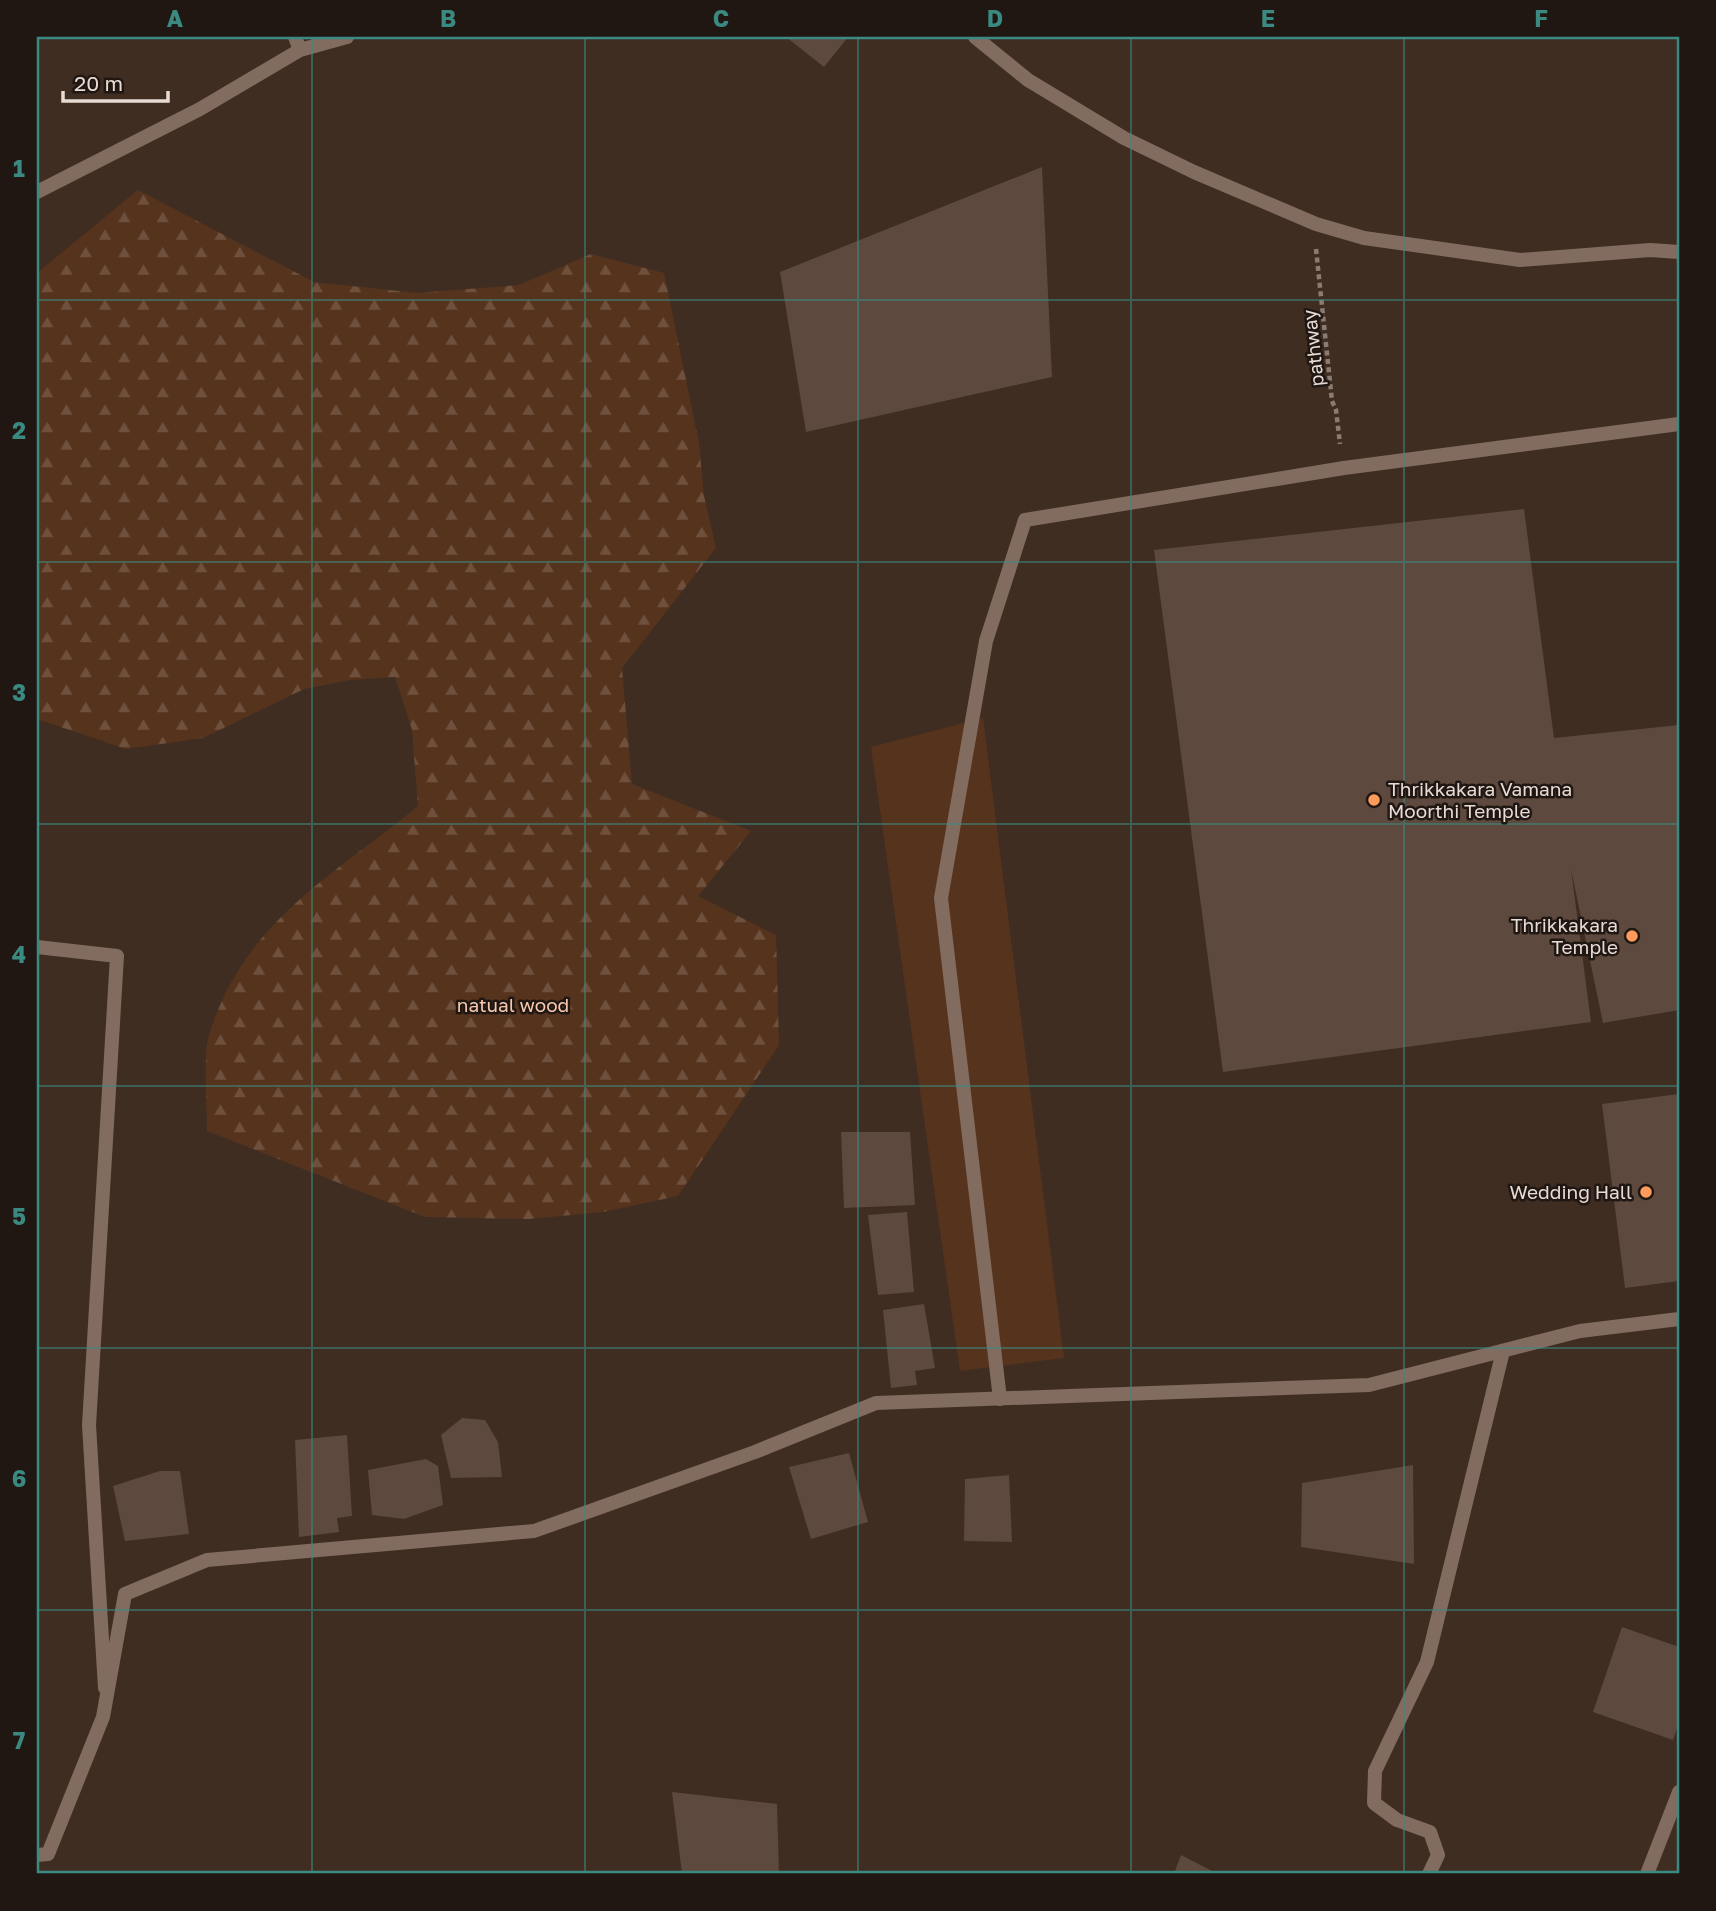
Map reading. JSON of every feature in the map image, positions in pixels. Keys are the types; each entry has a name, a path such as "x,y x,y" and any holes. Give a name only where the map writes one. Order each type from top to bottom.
{"street":[{"path":"37,192 200,109 298,43 347,37"},
{"path":"975,37 1038,87 1124,138 1194,172 1316,224 1364,238 1520,260 1650,250 1679,252"},
{"path":"1000,1399 941,898 986,641 1025,520 1343,468 1679,424"},
{"path":"37,947 117,956 89,1425 106,1700"},
{"path":"37,1855 48,1854 103,1717 125,1594 207,1560 534,1531 755,1452 876,1404 1369,1385 1580,1331 1679,1319"},
{"path":"1429,1874 1438,1855 1430,1832 1397,1820 1374,1803 1375,1771 1427,1662 1503,1351"},
{"path":"1647,1874 1679,1792"}],"path":[{"name":"pathway","path":"1316,224 1317,281 1343,468"}],"green space":[{"name":"natual wood","path":"138,190 314,282 417,293 519,285 591,254 664,273 699,443 704,496 716,548 622,668 632,784 751,831 698,896 776,935 779,1045 678,1196 603,1212 529,1219 425,1217 207,1131 206,1068 209,1035 225,995 245,961 268,931 295,904 418,806 412,730 395,677 350,680 304,689 203,738 126,749 37,719 37,273"},
{"path":"983,718 1064,1358 960,1371 871,747"}],"building":[{"path":"786,37 848,37 824,67"},
{"path":"1042,167 1052,377 806,432 780,272"},
{"name":"Thrikkakara Vamana Moorthi Temple","path":"1524,509 1554,738 1679,725 1679,1010 1603,1023 1571,869 1591,1022 1223,1072 1154,550"},
{"name":"Wedding Hall","path":"1679,1094 1679,1281 1625,1288 1602,1104"},
{"path":"841,1132 910,1132 915,1205 844,1208"},
{"path":"907,1212 914,1292 878,1295 868,1215"},
{"path":"924,1304 935,1368 915,1371 917,1385 891,1388 883,1310"},
{"path":"462,1418 485,1420 498,1442 502,1477 451,1478 441,1435"},
{"path":"347,1435 352,1516 337,1518 339,1532 299,1537 295,1440"},
{"path":"849,1453 868,1522 811,1539 789,1467"},
{"path":"426,1459 438,1466 443,1505 404,1519 372,1515 368,1470"},
{"path":"1413,1465 1414,1564 1301,1547 1302,1483"},
{"path":"160,1471 180,1471 189,1534 125,1541 113,1486"},
{"path":"1009,1475 1012,1542 964,1541 965,1479"},
{"path":"1622,1627 1679,1647 1679,1723 1673,1740 1593,1712"},
{"path":"672,1792 777,1804 779,1874 682,1874"},
{"path":"1181,1855 1218,1874 1174,1874"}],"place":[{"name":"Thrikkakara Vamana Moorthi Temple","path":"1374,800"},
{"name":"Thrikkakara Temple","path":"1632,936"},
{"name":"Wedding Hall","path":"1646,1192"}]}
